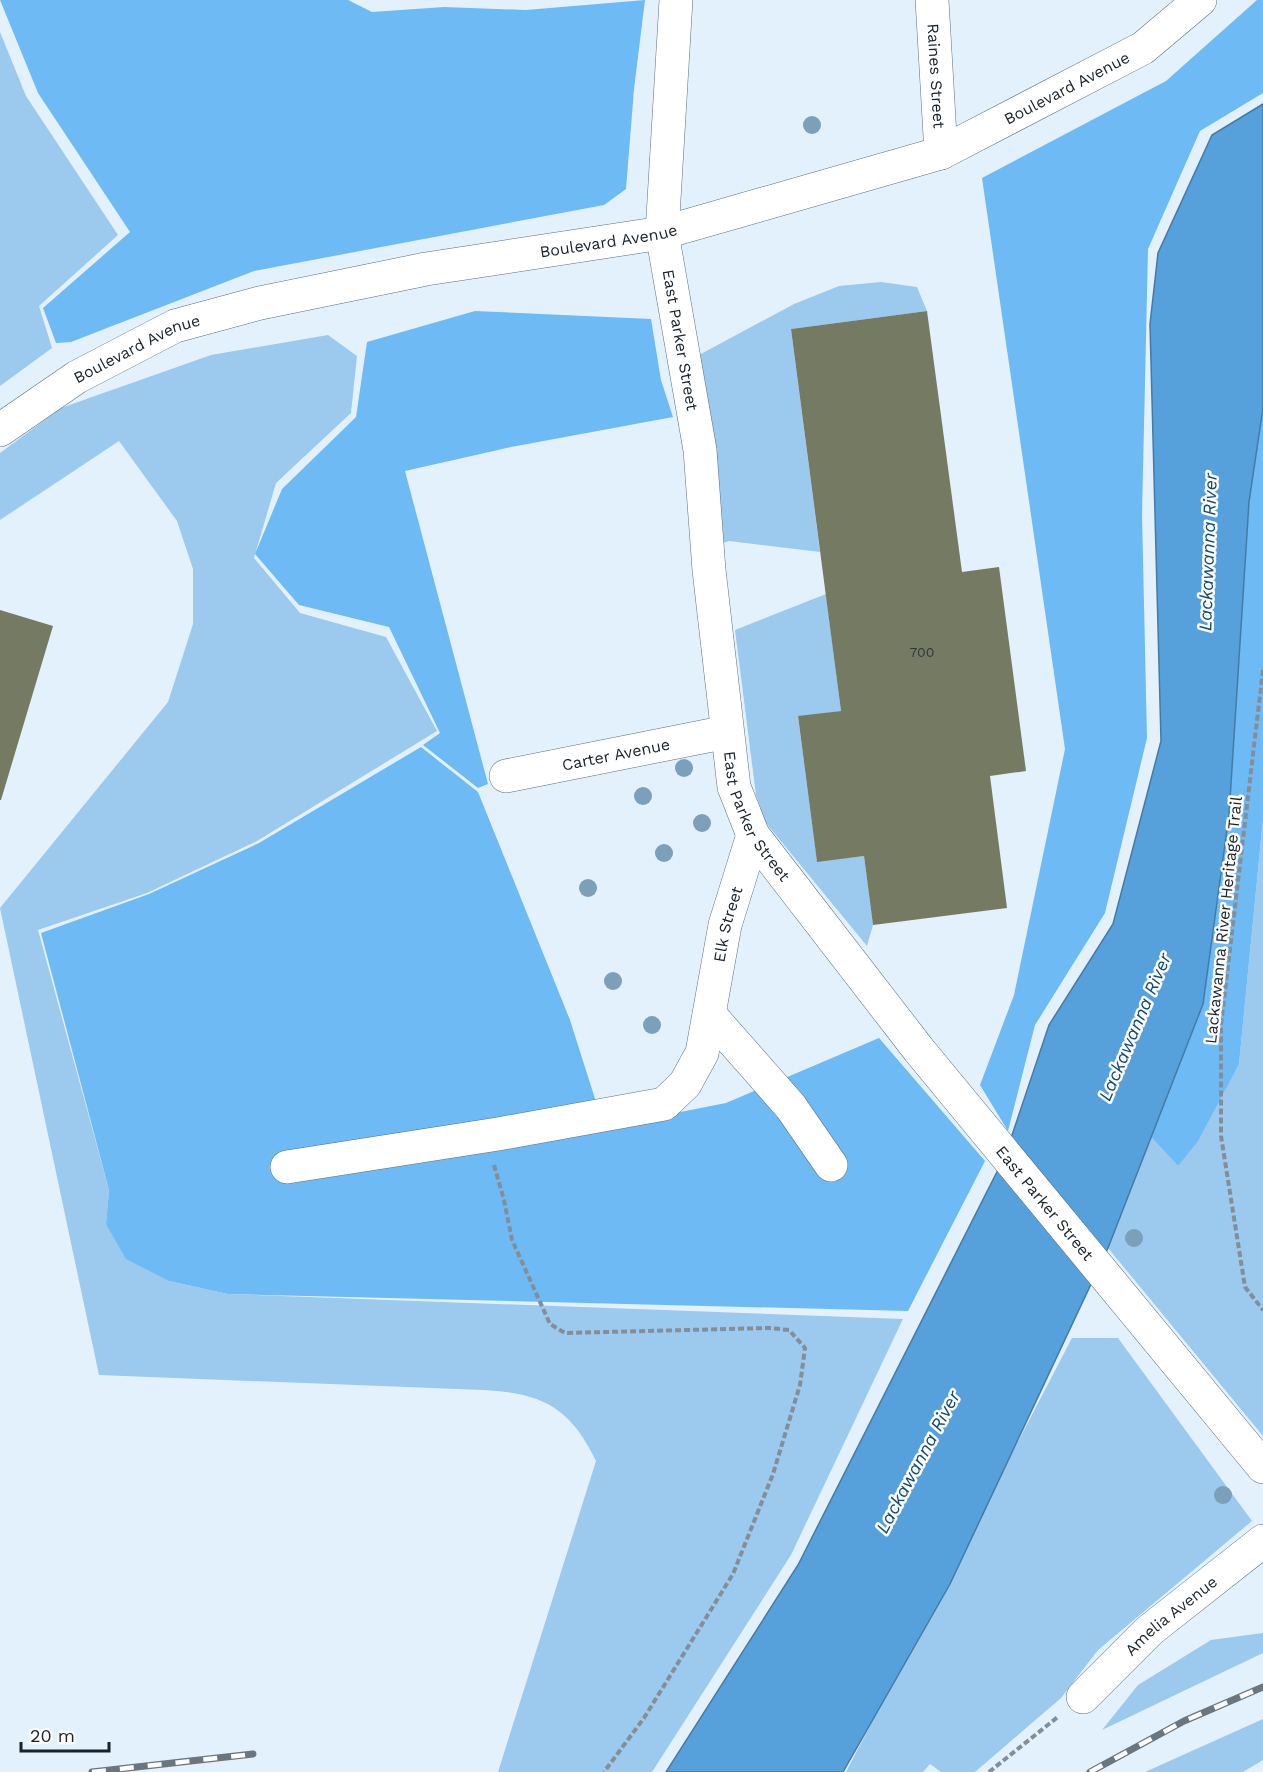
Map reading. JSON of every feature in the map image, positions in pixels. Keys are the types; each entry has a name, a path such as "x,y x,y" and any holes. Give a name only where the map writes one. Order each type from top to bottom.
{"street":[{"name":"East Parker Street","path":"676,0 662,232 700,450 709,570 734,787 753,836 919,1050 1263,1467"},
{"name":"Raines Street","path":"932,0 941,153"},
{"name":"Boulevard Avenue","path":"0,430 77,377 175,326 260,303 426,269 662,232 941,153 1143,48 1200,0"},
{"name":"Carter Avenue","path":"506,776 727,732"},
{"name":"Elk Street","path":"287,1167 485,1136 664,1104 685,1084 702,1053 725,925 753,836"},
{"path":"710,1015 792,1107 831,1165"},
{"name":"Amelia Avenue","path":"1083,1697 1150,1630 1263,1541"}],"path":[{"name":"Lackawanna River Heritage Trail","path":"1263,670 1221,1025 1221,1136 1245,1287 1263,1310"},
{"path":"485,1136 504,1200 512,1240 550,1324 565,1333 688,1329 789,1330 805,1348 800,1385 773,1474 733,1574 644,1718 604,1772"},
{"path":"988,1772 1083,1697"}],"shaded area":[{"path":"0,0 348,0 372,12 444,7 526,10 645,0 634,89 626,189 604,205 254,271 71,342 56,343 43,308 130,232 38,93"},
{"path":"1257,0 1263,0 1263,93 1200,131 1148,249 1142,515 1147,738 1105,913 1035,1025 1008,1131 980,1085 1014,995 1065,749 982,178 1166,81"},
{"path":"0,32 26,96 118,235 39,306 52,348 0,386"},
{"path":"881,282 917,287 927,311 791,329 820,552 729,541 723,543 699,355 794,304 839,286"},
{"path":"475,311 651,319 661,380 673,417 511,447 405,471 488,784 478,788 423,745 440,733 389,627 299,605 255,554 282,489 356,417 367,342"},
{"path":"328,335 357,356 351,413 276,483 254,558 300,613 386,637 437,731 257,841 147,893 38,930 109,1190 106,1224 169,1281 228,1294 903,1319 791,1555 652,1772 498,1772 596,1461 576,1428 552,1406 522,1395 483,1390 99,1375 0,908 168,702 193,624 193,569 177,521 119,441 0,520 0,453 61,408 211,355"},
{"path":"1263,408 1263,819 1239,1064 1198,1141 1178,1166 1151,1137 1203,1004 1229,815 1249,502"},
{"path":"826,594 841,711 798,717 817,861 864,856 873,925 867,946 766,823 756,795 735,630"},
{"path":"421,747 478,792 570,1020 604,1127 726,1103 879,1038 985,1161 908,1311 228,1294 169,1281 126,1259 106,1224 109,1190 41,933 149,894 259,843"},
{"path":"1263,819 1263,1436 1108,1248 1151,1137 1178,1166 1239,1064"},
{"path":"1072,1338 1118,1338 1252,1521 1098,1650 1061,1698 975,1772 941,1772 930,1764 923,1772 846,1772"},
{"path":"1263,1633 1263,1653 1102,1730 1138,1685 1211,1640"},
{"path":"1263,1719 1263,1760 1243,1772 1145,1772"}],"water":[{"name":"Lackawanna River","path":"1263,104 1263,408 1249,502 1229,815 1203,1004 1108,1248 950,1584 843,1772 666,1772 798,1565 1005,1156 1049,1025 1113,924 1161,741 1150,324 1158,253 1212,135"}],"building":[{"path":"927,311 962,572 999,567 1026,771 990,776 1007,908 873,925 864,856 817,862 798,716 841,711 791,329"},
{"path":"0,610 53,626 1,800 0,800"}],"railway":[{"path":"1090,1772 1184,1721 1263,1687"},
{"path":"92,1772 253,1754"}]}
